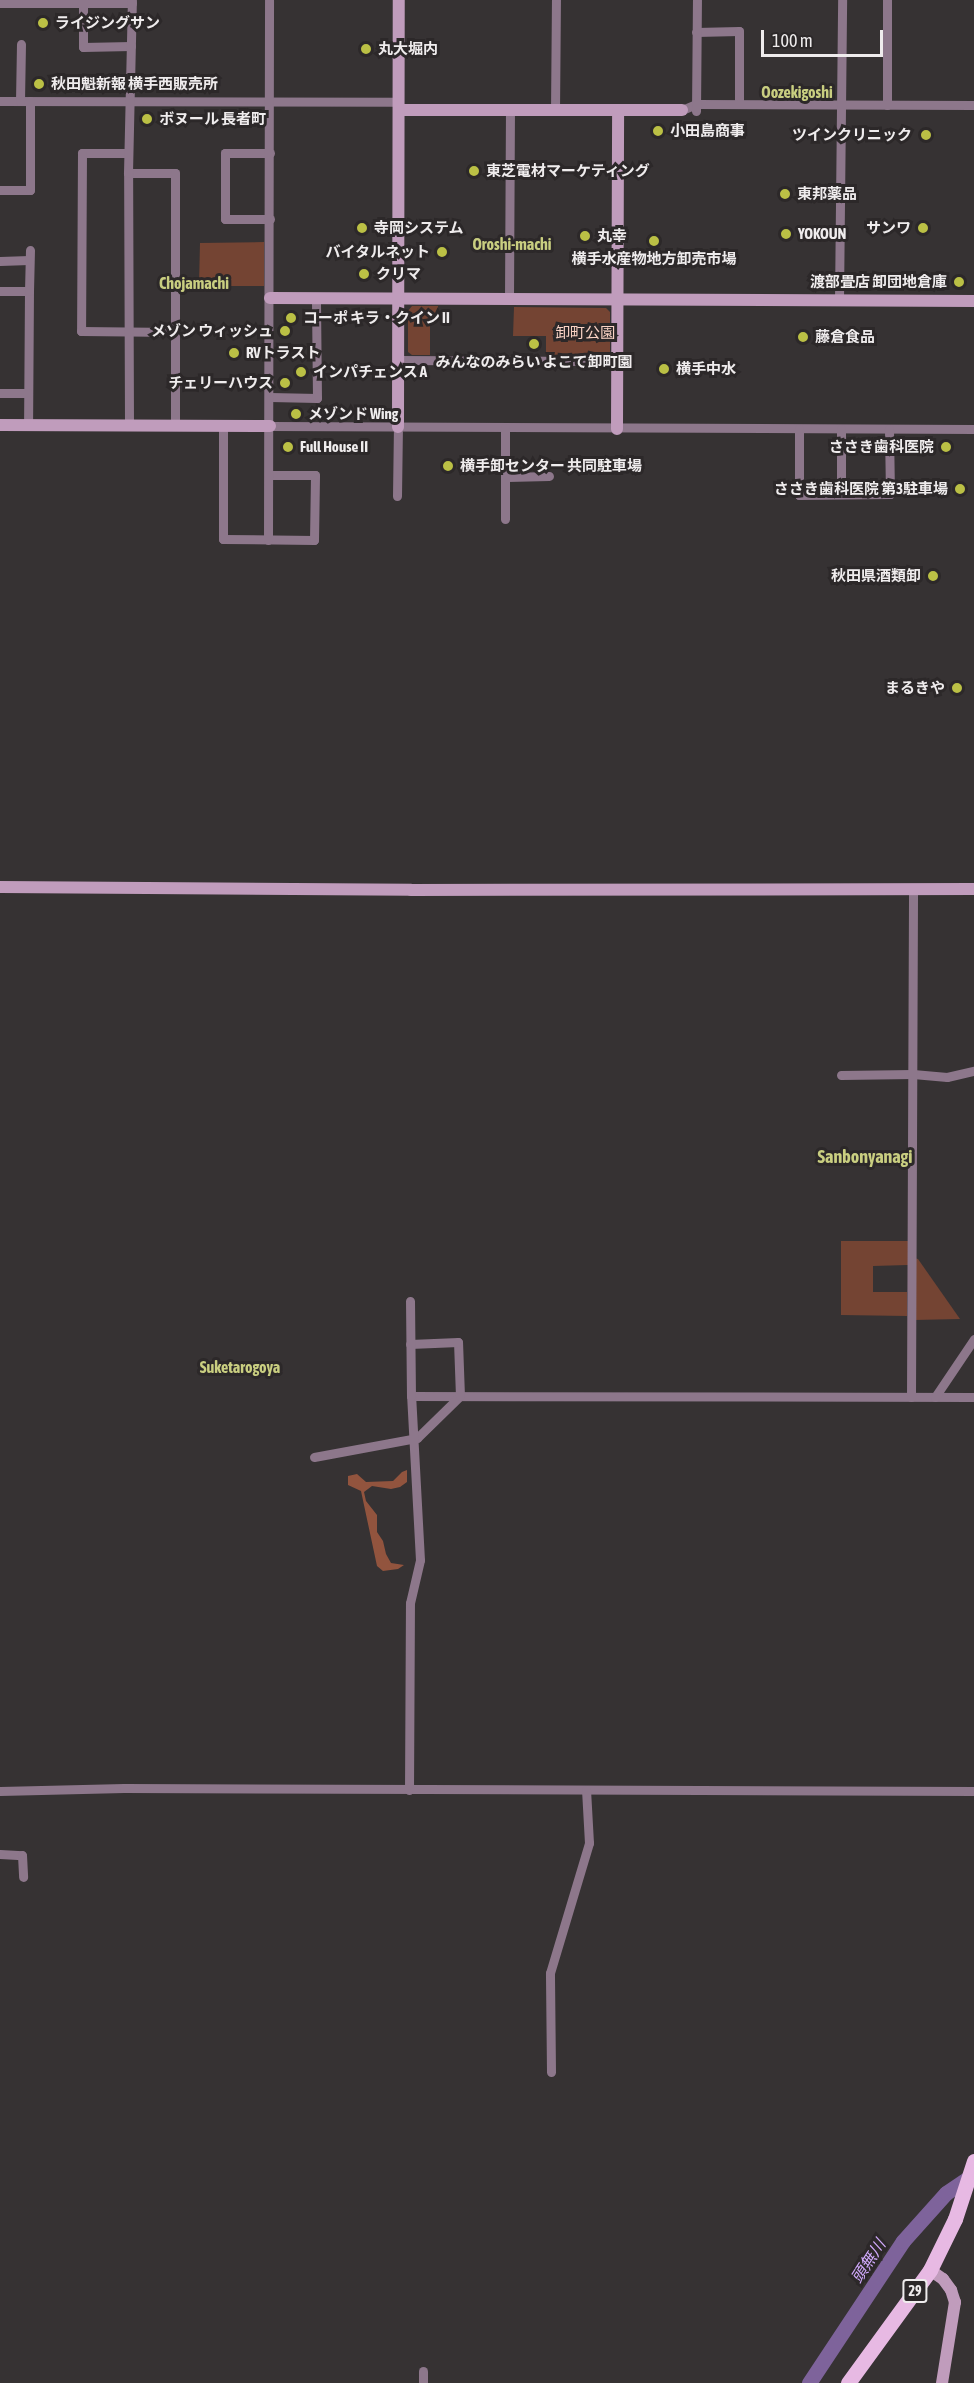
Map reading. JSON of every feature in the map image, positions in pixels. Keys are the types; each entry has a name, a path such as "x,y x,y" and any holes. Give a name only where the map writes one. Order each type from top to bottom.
{"main road":[{"name":"29","path":"848,2383 930,2270 966,2189 974,2161"}],"street":[{"path":"268,540 270,0"},
{"path":"397,496 399,0"},
{"path":"555,111 556,0"},
{"path":"696,107 697,0"},
{"path":"839,300 842,0"},
{"path":"886,105 887,0"},
{"path":"83,2 83,47 131,46"},
{"path":"0,3 132,2 128,153 129,424"},
{"path":"696,32 739,31 739,104"},
{"path":"0,190 30,190 21,44"},
{"path":"0,101 270,102 510,111 682,110 739,104 974,105"},
{"path":"509,298 510,111"},
{"path":"617,429 618,111"},
{"path":"128,153 82,153 81,331 174,332"},
{"path":"270,153 225,153 225,219 270,219"},
{"path":"128,173 175,173 174,424"},
{"path":"0,261 30,255 28,425"},
{"path":"0,291 29,291"},
{"path":"270,398 317,398 316,297"},
{"path":"270,298 974,301"},
{"path":"397,360 616,362"},
{"path":"0,393 28,393"},
{"path":"0,425 974,429"},
{"path":"223,425 223,539 314,540 315,475 269,475"},
{"path":"505,428 505,519"},
{"path":"799,429 799,495 890,494 889,429"},
{"path":"841,429 841,495"},
{"path":"505,477 549,476"},
{"path":"0,887 974,889"},
{"path":"911,1397 913,890"},
{"path":"841,1075 912,1074 947,1077 974,1071"},
{"path":"409,1790 410,1603 420,1560 411,1396 410,1301"},
{"path":"935,1397 974,1340"},
{"path":"314,1457 413,1439 460,1396 458,1342 410,1344"},
{"path":"411,1396 974,1397"},
{"path":"0,1791 124,1788 974,1791"},
{"path":"551,2072 550,1973 589,1843 586,1790"},
{"path":"0,1854 22,1855 23,1877"},
{"path":"930,2270 944,2279 955,2302 942,2383"},
{"path":"423,2371 423,2383"}],"green space":[{"path":"264,242 264,286 199,286 200,243"},
{"path":"412,306 438,306 438,319 430,319 430,355 412,355 408,352 408,311"},
{"name":"卸町公園","path":"514,307 606,308 610,312 610,353 606,357 546,356 546,336 513,336"},
{"path":"841,1241 908,1241 908,1265 873,1266 873,1292 907,1292 907,1316 841,1315"},
{"path":"914,1258 918,1259 960,1319 914,1320"}],"shaded area":[{"path":"407,1470 407,1482 400,1487 391,1489 372,1486 364,1492 366,1501 377,1515 377,1532 383,1541 386,1554 391,1563 404,1565 398,1569 383,1571 377,1566 361,1491 348,1485 348,1476 357,1474 366,1482 393,1481"}],"waterway":[{"name":"頭無川","path":"809,2383 903,2241 946,2193 974,2174"}],"place":[{"name":"ライジングサン","path":"43,23"},
{"name":"丸大堀内","path":"366,49"},
{"name":"秋田魁新報 横手西販売所","path":"39,84"},
{"name":"ボヌール 長者町","path":"147,119"},
{"name":"小田島商事","path":"658,131"},
{"name":"ツインクリニック","path":"926,135"},
{"name":"東芝電材マーケティング","path":"474,171"},
{"name":"東邦薬品","path":"785,194"},
{"name":"寺岡システム","path":"362,228"},
{"name":"サンワ","path":"923,228"},
{"name":"YOKOUN","path":"786,234"},
{"name":"丸幸","path":"585,236"},
{"name":"横手水産物地方卸売市場","path":"654,241"},
{"name":"バイタルネット","path":"442,252"},
{"name":"クリマ","path":"364,274"},
{"name":"渡部畳店 卸団地倉庫","path":"959,282"},
{"name":"コーポ キラ・クイン II","path":"291,318"},
{"name":"メゾン ウィッシュ","path":"285,331"},
{"name":"藤倉食品","path":"803,337"},
{"name":"みんなのみらい よこて卸町園","path":"534,344"},
{"name":"RVトラスト","path":"234,353"},
{"name":"横手中水","path":"664,369"},
{"name":"インパチェンス A","path":"301,372"},
{"name":"チェリーハウス","path":"285,383"},
{"name":"メゾンド Wing","path":"296,414"},
{"name":"Full House II","path":"288,447"},
{"name":"ささき歯科医院","path":"946,447"},
{"name":"横手卸センター 共同駐車場","path":"448,466"},
{"name":"ささき歯科医院 第3駐車場","path":"960,489"},
{"name":"秋田県酒類卸","path":"933,576"},
{"name":"まるきや","path":"957,688"}],"district":[{"name":"Oozekigoshi","path":"797,92"},
{"name":"Oroshi-machi","path":"512,244"},
{"name":"Chojamachi","path":"194,283"},
{"name":"Sanbonyanagi","path":"865,1157"},
{"name":"Suketarogoya","path":"240,1367"}]}
